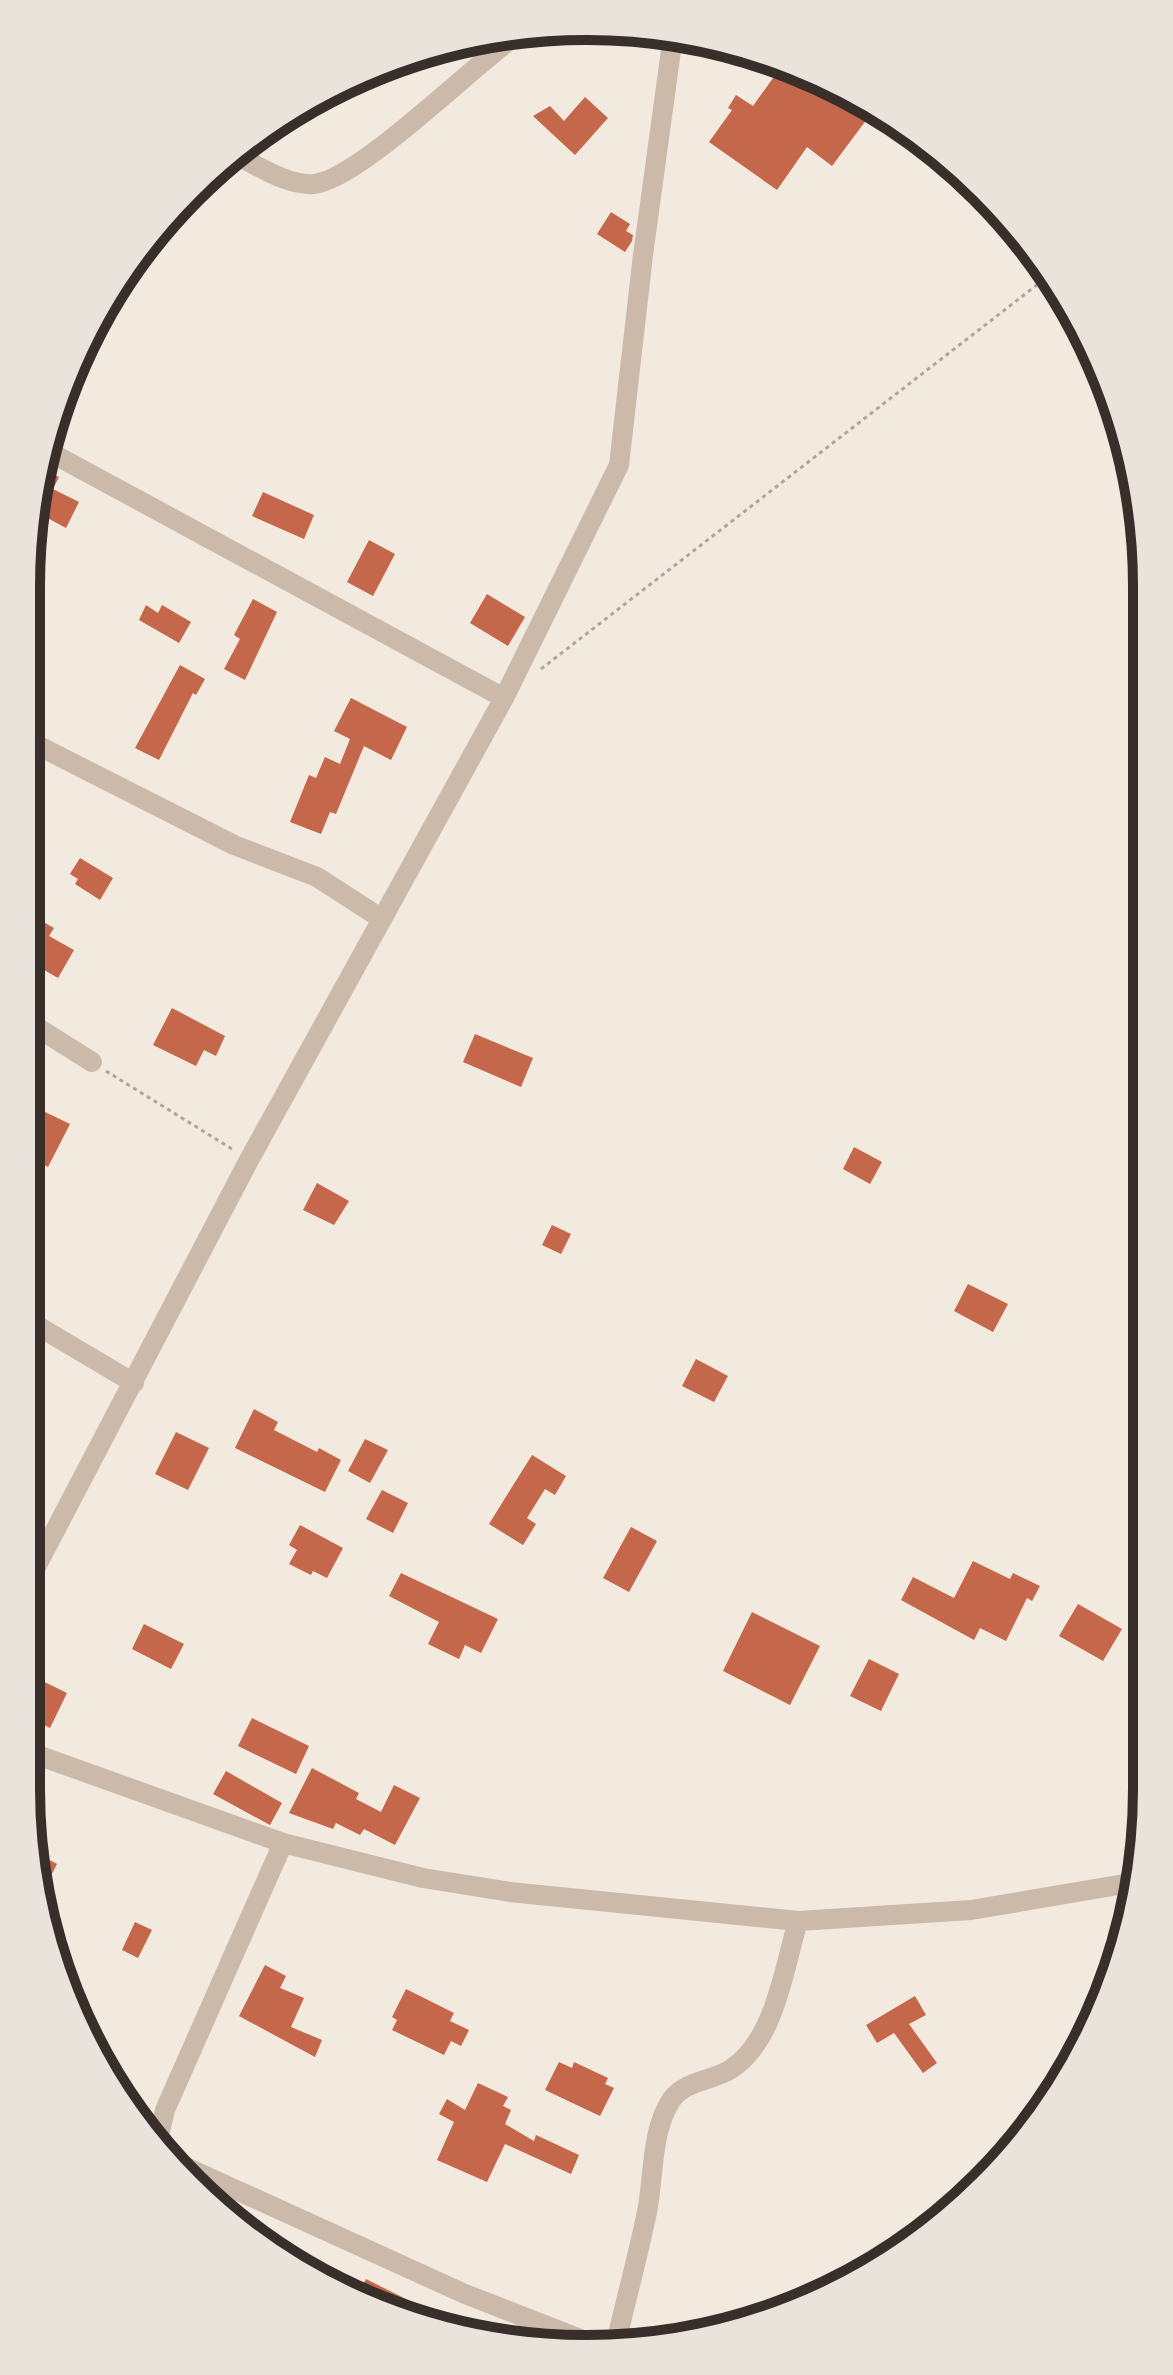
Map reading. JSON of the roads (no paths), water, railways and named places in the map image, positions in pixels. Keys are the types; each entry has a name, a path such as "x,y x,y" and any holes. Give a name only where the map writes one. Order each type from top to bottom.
{"street":[{"path":"40,1560 249,1160 504,698 619,465 671,47"},
{"path":"247,159 299,183 316,184 352,167 381,147 497,48"},
{"path":"57,456 504,698"},
{"path":"40,747 234,845 317,877 382,919"},
{"path":"40,1029 92,1062"},
{"path":"40,1327 134,1383"},
{"path":"40,1756 283,1843 423,1878 510,1892 798,1921 971,1910 1124,1884"},
{"path":"160,2130 165,2110 283,1843"},
{"path":"618,2334 647,2211 661,2120 673,2097 690,2085 730,2070 749,2055 771,2013 798,1921"},
{"path":"218,2191 569,2335"}]}
